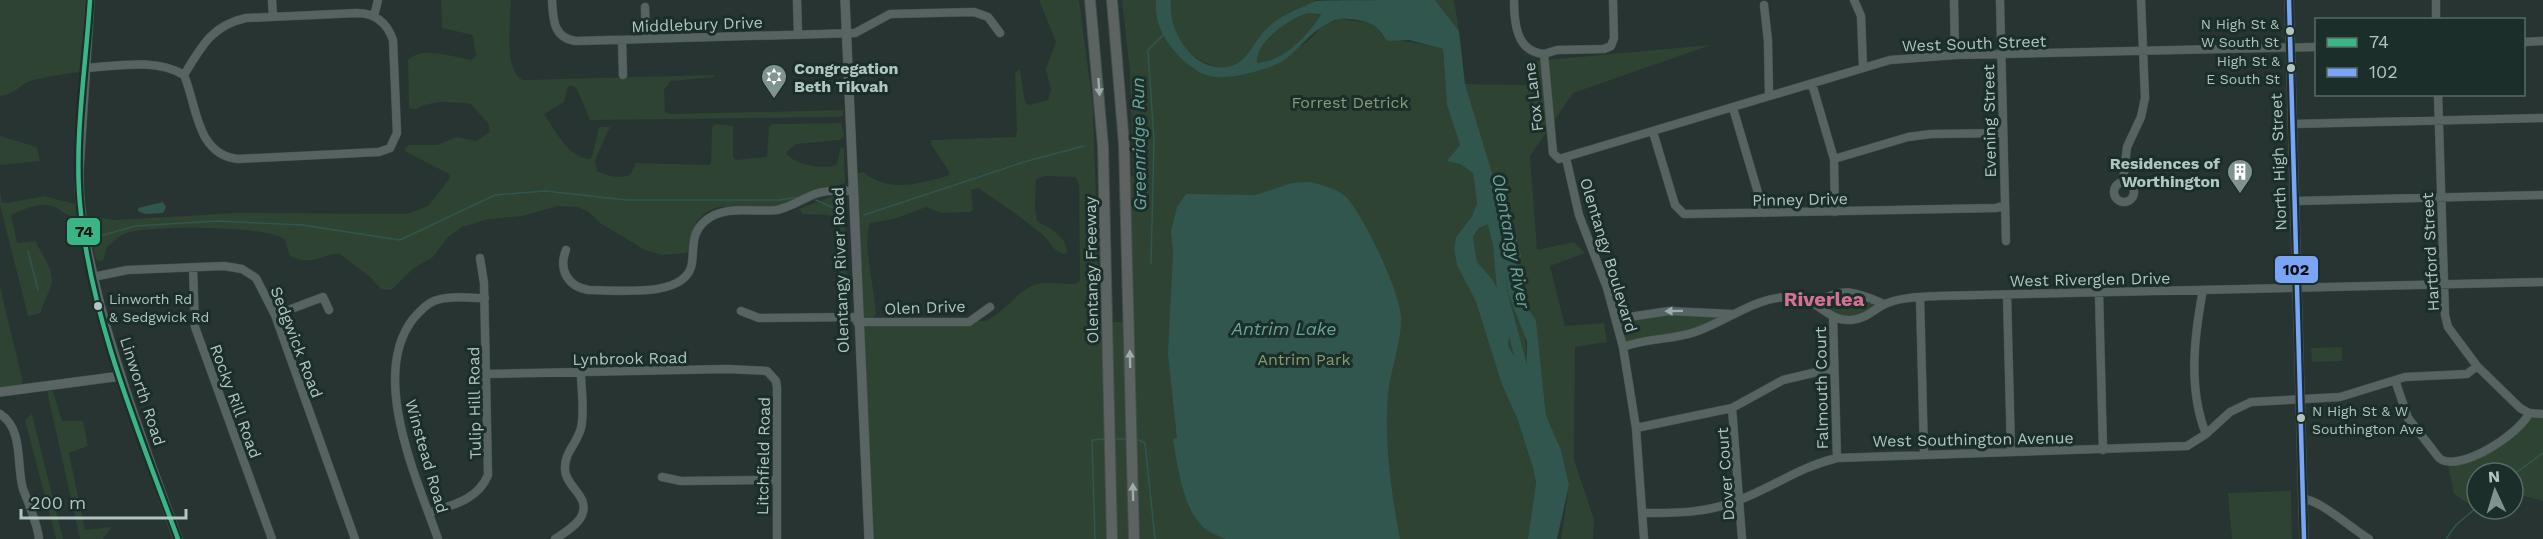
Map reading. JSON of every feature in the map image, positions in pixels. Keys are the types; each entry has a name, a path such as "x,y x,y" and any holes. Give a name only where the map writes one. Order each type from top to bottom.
{"highway":[{"path":"1084,0 1094,29"},
{"name":"Olentangy Freeway","path":"1090,0 1103,146 1112,539"},
{"path":"1114,0 1124,144 1134,539"}],"main road":[{"name":"Linworth Road","path":"90,0 78,196 84,243 121,376 178,539"},
{"name":"Olentangy River Road","path":"845,0 857,319 869,539"},
{"name":"North High Street","path":"2289,0 2304,539"},
{"path":"0,392 121,376"}],"street":[{"path":"272,0 273,17"},
{"path":"374,16 378,0"},
{"name":"Middlebury Drive","path":"552,0 555,27 561,35 572,41 846,33 863,30 890,14 974,12 988,16 1000,33"},
{"path":"797,0 798,34"},
{"name":"Fox Lane","path":"1514,0 1517,36 1532,51 1544,54 1553,153 1559,159 1566,158"},
{"path":"1544,54 1553,50 1604,49 1611,45 1614,38 1613,0"},
{"path":"1854,0 1861,16 1863,67"},
{"path":"1954,0 1955,56"},
{"name":"Evening Street","path":"2000,0 2006,241"},
{"path":"2123,182 2127,147 2141,117 2145,98 2141,0"},
{"path":"2436,0 2436,18"},
{"path":"1764,5 1768,41 1769,96"},
{"path":"645,7 646,39"},
{"path":"85,68 159,65 172,68 184,75 204,137 211,148 221,156 238,159 381,151 393,146 397,133 393,45 389,30 374,16 362,13 231,21 217,29 198,51 184,75"},
{"path":"622,40 623,75"},
{"path":"2525,42 2543,41"},
{"name":"West South Street","path":"1566,158 1863,67 1914,57 2315,47"},
{"path":"1812,84 1834,159 1835,212"},
{"name":"Hartford Street","path":"2438,96 2443,284 2448,327 2477,366 2529,413"},
{"path":"1732,108 1764,213"},
{"path":"2292,124 2543,118"},
{"name":"Pinney Drive","path":"1653,132 1679,210 1691,215 1996,208 2005,205"},
{"path":"1834,159 1908,137 1931,134 2003,133"},
{"name":"Olentangy Boulevard","path":"1566,158 1581,224 1616,319 1623,347 1636,428 1644,513 1644,539"},
{"path":"566,250 564,273 578,288 589,290 668,288 681,282 688,274 692,265 694,237 702,224 711,217 727,211 786,208 815,194 852,190"},
{"path":"2295,201 2543,195"},
{"name":"Tulip Hill Road","path":"429,513 470,498 484,484 489,465 485,298 480,258"},
{"name":"Sedgwick Road","path":"93,277 127,270 193,268 233,267 250,273 262,285 275,315 355,539"},
{"name":"Rocky Rill Road","path":"193,268 195,327 272,539"},
{"name":"West Riverglen Drive","path":"1833,318 1859,320 1884,304 1920,297 2543,282"},
{"path":"2203,290 2195,362 2198,404 2206,434"},
{"path":"1818,304 1836,292 1848,291 1884,304"},
{"path":"2099,293 2103,450"},
{"path":"2007,295 2011,452"},
{"path":"275,315 323,297 329,310"},
{"path":"1623,347 1694,333 1732,314 1778,297 1796,297 1818,304 1833,318"},
{"path":"1920,297 1924,454"},
{"name":"Winstead Road","path":"438,539 408,447 395,388 398,346 410,323 428,304 441,299 485,298"},
{"name":"Olen Drive","path":"741,311 759,318 969,322 990,307"},
{"path":"1616,319 1669,310 1732,314"},
{"name":"Falmouth Court","path":"1833,318 1836,458"},
{"name":"West Southington Avenue","path":"1644,513 1691,512 1741,500 1794,471 1836,458 2187,446 2206,434 2240,406 2261,401 2351,395 2395,380 2467,374 2477,366"},
{"path":"1636,428 1732,408 1783,381 1834,368"},
{"name":"Lynbrook Road","path":"487,374 761,369 772,374"},
{"path":"555,539 579,520 584,511 583,500 569,483 565,472 566,457 582,425 581,372"},
{"name":"Litchfield Road","path":"772,374 777,388 777,539"},
{"path":"2395,380 2408,418 2443,461 2460,461 2496,443 2523,424 2529,413 2543,414"},
{"name":"Dover Court","path":"1732,408 1741,500 1742,539"},
{"path":"0,414 8,420 17,442 23,486 38,538"},
{"path":"662,477 681,482 776,480"},
{"path":"2303,499 2318,502 2344,524 2369,539"}],"green space":[{"path":"0,0 87,0 83,72 33,80 13,92 0,96"},
{"path":"441,0 511,0 510,56 517,75 523,80 712,75 716,77 671,81 664,90 665,112 671,114 843,110 843,116 837,117 590,120 577,89 574,86 568,86 564,102 544,114 568,148 581,157 589,159 592,157 599,127 610,127 595,160 597,171 609,176 622,177 630,175 636,163 709,165 711,163 712,127 715,124 733,126 733,157 736,160 767,157 769,126 772,124 841,123 844,136 840,140 796,144 786,153 802,163 826,167 837,164 841,147 844,149 845,183 777,206 718,207 705,213 696,222 689,250 686,253 662,255 645,250 600,223 589,212 577,207 558,206 522,216 489,219 462,227 449,236 433,257 414,268 391,290 381,289 370,277 340,254 312,260 298,259 290,256 285,240 256,231 208,228 140,230 119,237 107,247 103,261 96,260 87,219 90,216 114,220 236,213 407,214 428,206 450,178 449,174 406,152 405,149 409,145 437,145 457,137 476,141 490,132 488,123 471,104 442,102 428,104 416,110 409,108 408,60 414,56 429,53 471,60 476,56 473,35 442,28"},
{"name":"Antrim Park","path":"1039,0 1079,0 1093,107 1100,322 1129,322 1125,176 1133,176 1130,72 1122,0 1156,0 1163,35 1193,69 1253,72 1307,42 1324,25 1340,19 1370,23 1378,28 1382,36 1443,49 1447,105 1460,145 1460,164 1473,173 1477,203 1472,216 1456,237 1454,250 1457,265 1476,302 1502,385 1517,418 1533,468 1536,482 1528,539 869,539 857,322 985,321 1036,284 1075,284 1080,281 1079,184 1075,177 1044,176 1036,179 1037,221 1064,241 1067,252 1064,254 1058,252 1036,229 978,188 971,190 973,210 970,212 941,213 926,207 894,219 870,223 867,244 876,314 872,318 863,317 856,174 863,172 873,179 893,185 925,182 947,176 950,173 931,144 931,140 1015,137 1017,133 1015,72 1020,70 1025,102 1029,105 1048,100 1051,90 1046,69 1056,42"},
{"path":"1171,0 1316,0 1271,25 1261,34 1240,62 1225,67 1206,63 1189,52 1182,44 1171,25"},
{"path":"1435,0 1454,0 1459,31"},
{"name":"Forrest Detrick","path":"1308,13 1321,13 1294,46 1277,57 1257,63 1262,47 1275,32 1283,25"},
{"path":"1711,45 1573,93 1530,156 1537,250 1574,242 1585,253 1550,266 1565,326 1604,323 1607,342 1575,347 1574,460 1594,519 1593,539 1561,539 1569,485 1561,450 1546,415 1536,320 1516,291 1521,255 1511,217 1493,176 1465,84 1533,85 1535,61"},
{"path":"0,136 37,147 40,161 0,165"},
{"path":"0,191 2,202 8,203 44,196 75,204 77,217 68,215 50,205 38,205 11,215 17,243 35,241 50,269 51,286 41,313 28,316 0,205"},
{"path":"833,196 844,200 848,303 845,308 841,306 839,222 830,215 803,214 799,209"},
{"path":"1489,224 1499,231 1521,316 1527,366 1515,357 1508,346 1510,326 1502,299 1493,280 1477,262 1473,237 1479,228"},
{"path":"0,287 23,382 19,386 0,387"},
{"path":"1836,292 1884,304 1858,318 1836,317 1818,304"},
{"path":"1669,311 1732,314 1694,333 1623,347 1616,319"},
{"path":"2342,347 2342,361 2312,362 2311,348"},
{"path":"47,391 53,391 62,421 83,421 88,446 69,453 85,530 112,527 103,539 80,539"},
{"path":"32,414 63,539 56,539 25,420"},
{"path":"2530,418 2543,418 2543,501 2525,496 2525,461 2466,461"},
{"path":"2465,461 2465,501 2454,494 2448,465"},
{"path":"2291,491 2292,539 2232,539 2228,493"}],"water":[{"path":"1156,0 1171,0 1174,26 1187,50 1208,65 1221,67 1239,63 1264,31 1276,21 1316,1 1435,0 1459,31 1465,84 1493,176 1511,217 1521,255 1516,291 1536,320 1546,415 1561,450 1569,485 1557,539 1528,539 1536,482 1533,468 1517,418 1502,385 1476,302 1457,265 1454,250 1456,237 1472,216 1477,203 1473,173 1460,164 1447,161 1460,145 1447,105 1443,49 1409,40 1388,41 1373,25 1359,20 1341,19 1325,25 1311,35 1280,63 1252,72 1215,77 1196,70 1174,51 1158,24","holes":["1308,13 1321,14 1294,46 1277,57 1257,63 1262,47 1275,32 1283,25","1489,224 1499,231 1508,293 1527,342 1527,365 1515,357 1508,346 1510,326 1502,299 1493,280 1477,262 1473,237 1479,228"]},
{"name":"Antrim Lake","path":"1311,182 1340,192 1348,199 1380,255 1399,304 1401,325 1388,393 1387,430 1391,485 1400,539 1225,539 1204,528 1191,509 1182,486 1173,439 1177,438 1168,354 1173,253 1171,231 1177,207 1186,194 1255,195 1292,183"},
{"path":"163,202 166,207 163,213 145,214 138,211 138,208"}],"waterway":[{"name":"Greenridge Run","path":"1151,264 1154,141 1148,50 1163,35"},
{"path":"864,215 1024,162 1084,146"},
{"path":"97,237 135,226 217,221 302,225 400,240 495,195 545,191 627,200 779,200 799,197"},
{"path":"816,200 838,210"},
{"name":"Olentangy River","path":"1490,213 1498,244 1502,291 1524,373"},
{"path":"28,251 38,290"},
{"path":"1095,539 1092,440 1105,439"},
{"path":"1115,439 1126,439"},
{"path":"1136,439 1145,443 1155,539"},
{"path":"2525,466 2543,453"},
{"path":"2446,539 2465,517"}],"transit line":[{"name":"74","path":"90,0 78,154 85,246 105,332 118,374 178,539"},
{"name":"102","path":"2289,0 2304,539"}],"place":[{"name":"N High St & W South St","path":"2290,31"},
{"name":"High St & E South St","path":"2291,68"},
{"name":"Congregation Beth Tikvah","path":"774,100"},
{"name":"Residences of Worthington","path":"2240,195"},
{"name":"Linworth Rd & Sedgwick Rd","path":"98,306"},
{"name":"N High St & W Southington Ave","path":"2301,418"}],"district":[{"name":"Riverlea","path":"1824,299"}]}
